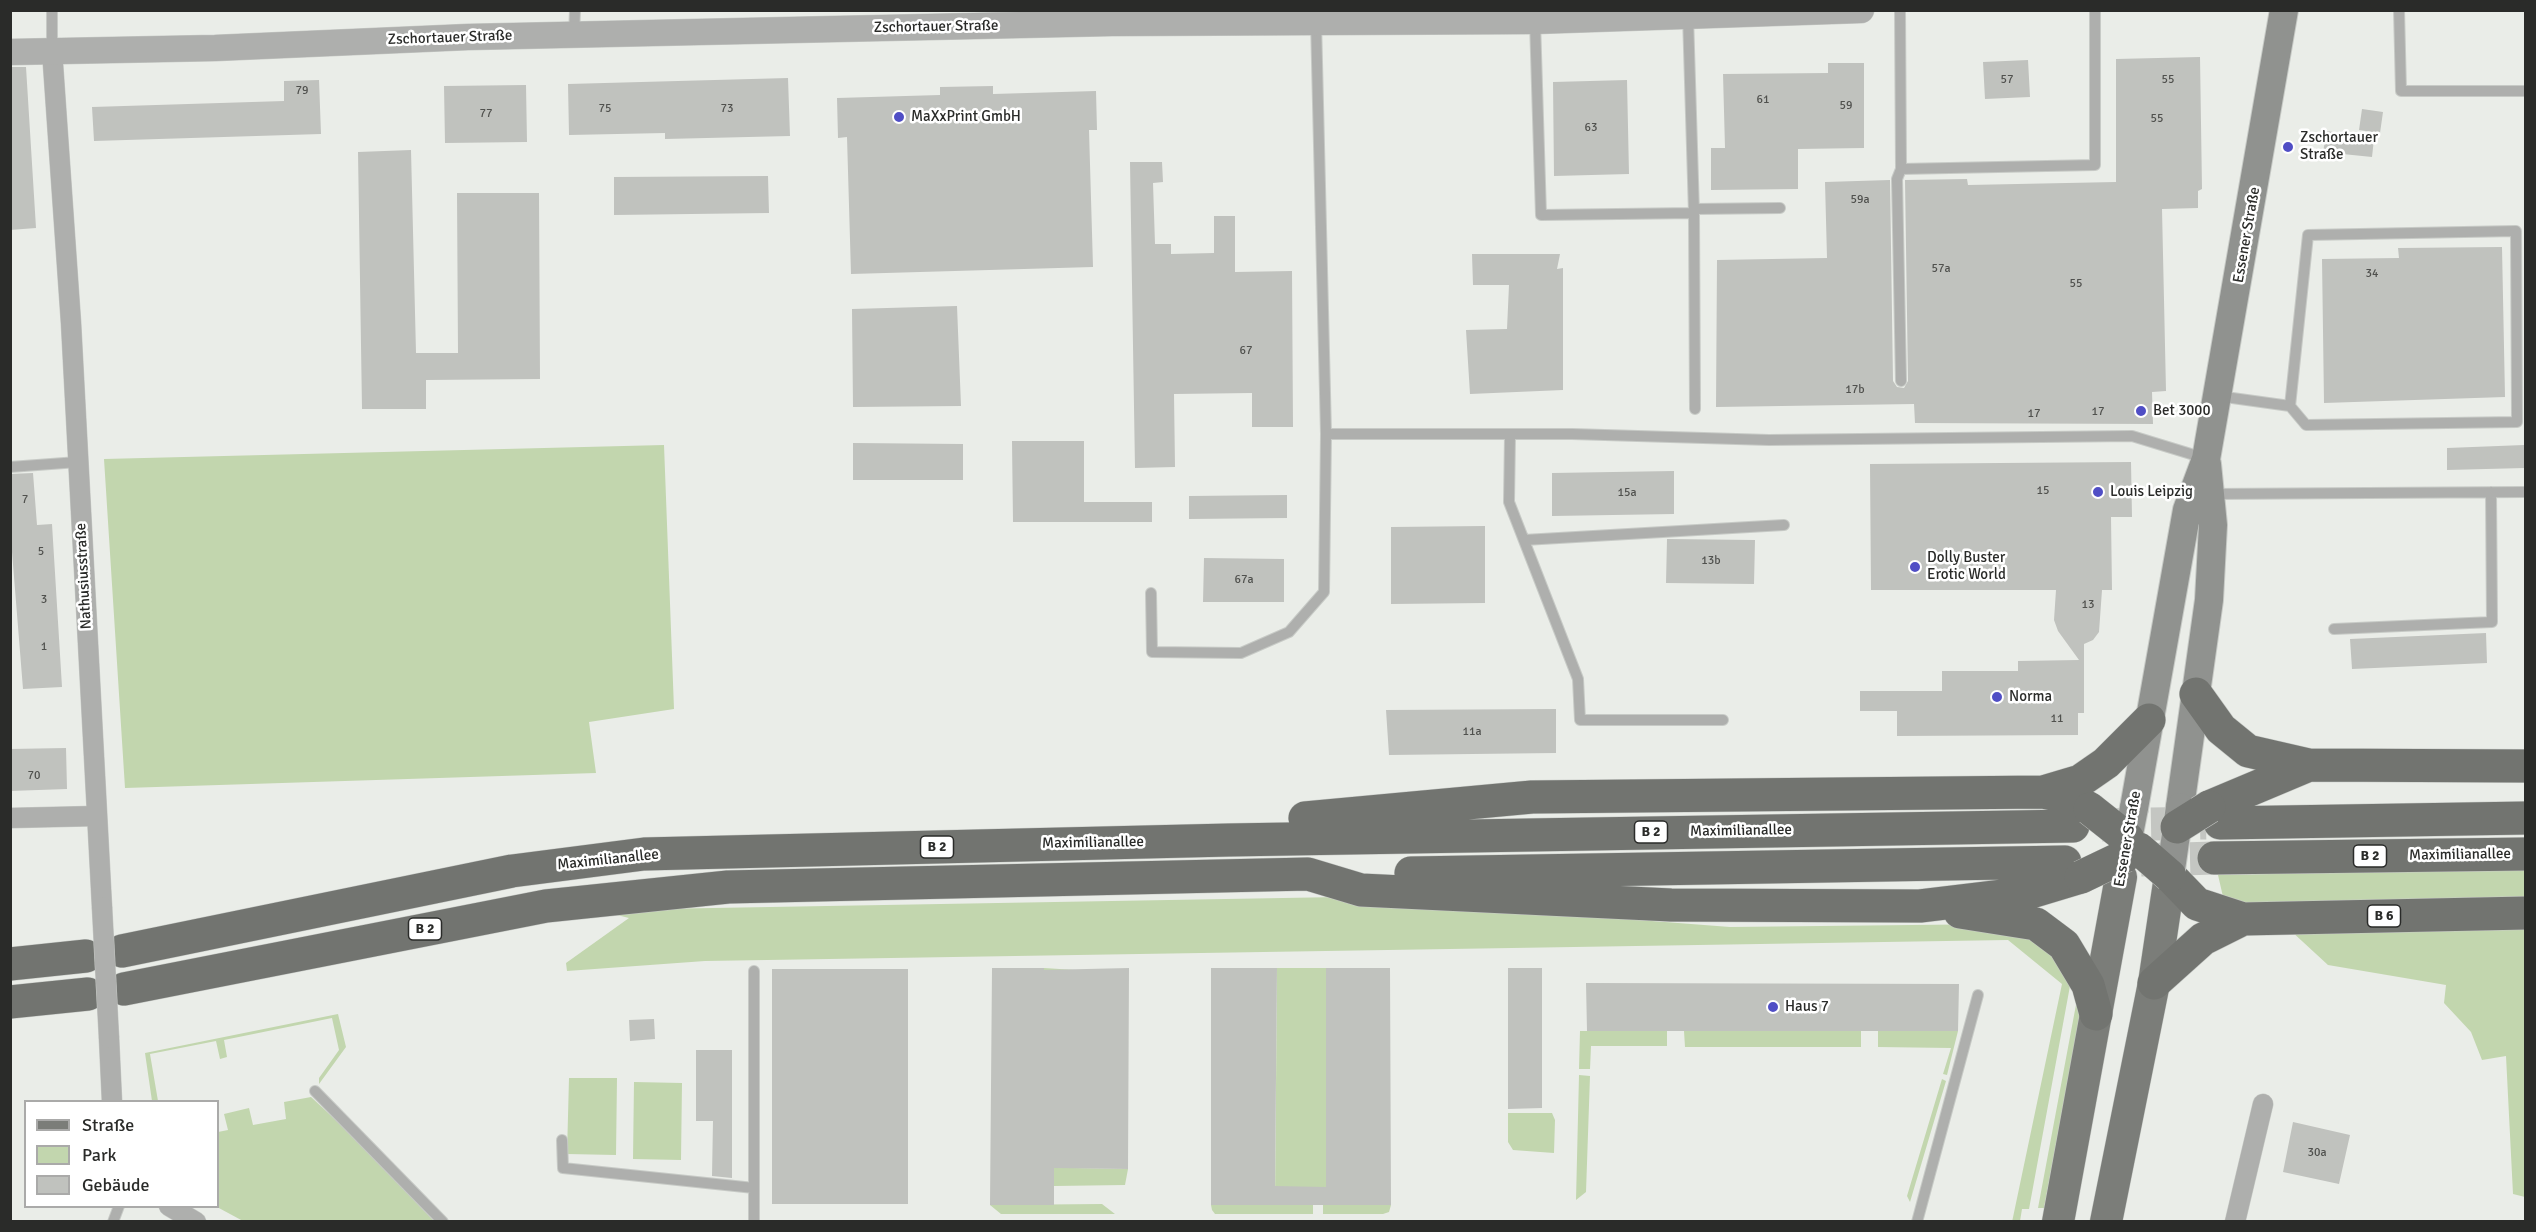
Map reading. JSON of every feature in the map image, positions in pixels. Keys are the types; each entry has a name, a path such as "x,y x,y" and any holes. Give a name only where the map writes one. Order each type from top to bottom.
{"highway":[{"path":"2196,694 2221,729 2248,751 2309,765 2526,766"},
{"path":"2043,792 2080,781 2106,763 2150,720"},
{"path":"1308,874 1361,890 1671,905 1920,906 2028,893 2073,869 2309,765"},
{"path":"1229,840 1276,820 1532,797 2043,792 2072,798 2082,817 2129,846 2170,876 2197,904 2243,919"},
{"path":"2196,816 2526,818"},
{"name":"Maximilianallee","path":"122,951 512,871 644,854 2082,817"},
{"name":"Maximilianallee","path":"2214,858 2526,854"},
{"name":"B 2","path":"124,989 546,906 728,887 1308,874 2073,869"},
{"path":"1920,906 2036,924 2064,945 2078,964 2096,1014"},
{"name":"B 6","path":"2154,982 2203,939 2243,919 2526,913"},
{"path":"10,964 86,956"},
{"path":"10,1002 88,994"}],"main road":[{"name":"Essener Straße","path":"2058,1221 2129,846 2187,510 2206,459 2284,10"},
{"name":"Essener Straße","path":"2106,1221 2154,982 2170,876 2196,816 2196,694 2209,600 2213,525 2206,459"}],"street":[{"name":"Zschortauer Straße","path":"10,52 215,48 468,37 574,36 1112,17 1316,17 1535,21 1862,10"},
{"name":"Nathusiusstraße","path":"52,50 78,462 112,1100"},
{"path":"10,818 97,816"},
{"path":"2235,1221 2263,1104"}],"lane":[{"path":"52,10 52,50"},
{"path":"574,36 575,10"},
{"path":"1900,10 1901,169 1897,179 1901,381"},
{"path":"1901,169 2096,165 2095,10"},
{"path":"2399,10 2401,91 2526,91"},
{"path":"1688,16 1694,211 1695,409"},
{"path":"1151,593 1152,652 1241,653 1289,632 1324,592 1326,434 1316,17"},
{"path":"1535,21 1541,215 1780,208"},
{"path":"2217,396 2290,406 2306,425 2521,422 2521,231 2307,235 2290,406"},
{"path":"1326,434 1769,440 2132,436 2206,459"},
{"path":"1510,435 1509,502 1578,679 1580,720 1723,720"},
{"path":"10,467 78,462"},
{"path":"2334,629 2492,622 2491,492"},
{"path":"2210,494 2526,492"},
{"path":"1524,540 1784,525"},
{"path":"754,971 754,1221"},
{"path":"1917,1221 1978,995"},
{"path":"315,1091 443,1221"},
{"path":"562,1140 563,1168 754,1188"}],"green space":[{"path":"664,445 674,709 589,722 596,773 125,788 104,459"},
{"path":"2525,869 2525,898 2246,903 2224,901 2218,875"},
{"path":"1340,897 1730,927 2003,924 2019,926 2072,975 2029,1209 2022,1209 2020,1221 2012,1222 2062,984 2008,940 705,961 567,971 566,963 629,918 609,913 656,909"},
{"path":"2525,924 2525,1197 2513,1194 2506,1056 2482,1060 2471,1032 2444,1003 2446,985 2328,965 2290,930"},
{"path":"1044,968 1075,970 1074,1168 1128,1169 1125,1185 1054,1186 1044,1180"},
{"path":"1277,968 1326,968 1326,1204 1391,1205 1389,1212 1383,1214 1323,1214 1323,1205 1313,1205 1313,1214 1215,1214 1212,1210 1211,1205 1275,1204"},
{"path":"2078,994 2080,1016 2044,1208 2038,1208"},
{"path":"338,1014 346,1047 319,1084 319,1078 339,1050 332,1018 224,1040 227,1057 220,1059 216,1041 150,1054 158,1100 152,1100 145,1053"},
{"path":"1580,1031 1667,1031 1667,1046 1591,1046 1590,1069 1579,1069"},
{"path":"1684,1031 1861,1031 1861,1047 1685,1047"},
{"path":"1878,1031 1958,1031 1947,1075 1943,1074 1951,1048 1878,1047"},
{"path":"1579,1075 1590,1076 1586,1192 1576,1200"},
{"path":"569,1078 617,1078 616,1155 567,1154"},
{"path":"1942,1079 1946,1081 1910,1202 1907,1196"},
{"path":"634,1082 682,1083 681,1160 633,1159"},
{"path":"311,1097 353,1136 434,1221 243,1221 219,1208 219,1132 228,1130 224,1114 249,1108 253,1125 286,1119 284,1102"},
{"path":"1508,1113 1552,1113 1555,1120 1554,1153 1513,1150 1508,1142"},
{"path":"1102,1204 1115,1214 1001,1214 990,1205"}],"building":[{"path":"2200,57 2202,189 2198,191 2198,208 2162,209 2166,391 2152,392 2153,424 1915,423 1914,404 1716,407 1717,260 1827,258 1825,182 1890,180 1893,381 1897,387 1904,388 1908,381 1905,180 1967,179 1968,185 2116,182 2116,59"},
{"path":"2028,60 2030,97 1985,99 1983,62"},
{"path":"1828,63 1864,63 1864,148 1798,149 1798,189 1711,190 1711,148 1725,148 1723,74 1828,73"},
{"path":"10,67 26,67 36,228 10,230"},
{"path":"788,78 790,136 665,139 665,133 569,135 568,84"},
{"path":"319,80 321,134 94,141 92,107 284,101 284,81"},
{"path":"1627,80 1629,174 1554,176 1553,82"},
{"path":"526,85 527,142 445,143 444,86"},
{"path":"993,86 993,94 1096,91 1097,130 1089,130 1093,267 851,274 847,137 838,138 837,98 940,95 940,87"},
{"path":"2362,109 2383,112 2380,133 2359,130"},
{"path":"2327,131 2374,139 2372,157 2323,152"},
{"path":"411,150 416,353 458,353 457,193 539,193 540,379 426,380 426,409 362,409 358,152"},
{"path":"1130,162 1162,162 1163,182 1153,183 1155,244 1171,244 1171,254 1214,253 1214,216 1235,216 1235,272 1292,271 1293,427 1252,427 1252,393 1174,394 1175,467 1135,468"},
{"path":"768,176 769,213 614,215 614,177"},
{"path":"2502,247 2505,397 2324,403 2322,259 2399,258 2398,248"},
{"path":"1472,254 1560,254 1557,269 1563,268 1563,390 1470,394 1466,330 1507,329 1509,285 1473,285"},
{"path":"957,306 961,406 853,407 852,309"},
{"path":"1012,441 1084,441 1084,502 1152,502 1152,522 1013,522"},
{"path":"853,443 963,444 963,480 853,480"},
{"path":"2524,445 2525,468 2447,470 2447,448"},
{"path":"2131,462 2132,517 2111,517 2112,590 2102,590 2099,632 2093,640 2084,644 2084,713 2078,713 2078,735 1897,736 1897,711 1860,711 1860,691 1942,691 1942,671 2018,671 2018,661 2079,660 2058,631 2054,620 2056,590 1871,590 1870,464"},
{"path":"1674,471 1674,514 1552,516 1552,473"},
{"path":"33,473 37,525 52,524 62,687 23,689 10,527 10,474"},
{"path":"1287,495 1287,518 1189,519 1189,496"},
{"path":"1485,526 1485,603 1391,604 1391,527"},
{"path":"1667,539 1755,540 1754,584 1666,583"},
{"path":"1204,558 1284,559 1284,602 1203,602"},
{"path":"2486,633 2487,663 2352,669 2350,639"},
{"path":"1556,709 1556,753 1389,755 1386,710"},
{"path":"66,748 67,789 10,791 10,749"},
{"path":"992,968 1044,968 1044,970 1129,968 1128,1169 1054,1168 1054,1205 990,1205"},
{"path":"1211,968 1277,968 1275,1186 1326,1187 1326,968 1390,968 1391,1205 1211,1205"},
{"path":"1508,968 1542,968 1542,1108 1508,1109"},
{"path":"772,969 908,969 908,1204 772,1204"},
{"name":"Haus 7","path":"1586,983 1959,984 1958,1031 1587,1031"},
{"path":"654,1019 655,1039 630,1041 629,1020"},
{"path":"696,1050 732,1050 732,1178 712,1176 713,1121 696,1121"},
{"path":"2293,1122 2350,1135 2339,1184 2283,1172"}],"tunnel":[{"path":"2102,825 2206,823"},
{"path":"2141,860 2214,858"}],"place":[{"name":"MaXxPrint GmbH","path":"899,117"},
{"name":"Zschortauer Straße","path":"2288,147"},
{"name":"Bet 3000","path":"2141,411"},
{"name":"Louis Leipzig","path":"2098,492"},
{"name":"Dolly Buster Erotic World","path":"1915,567"},
{"name":"Norma","path":"1997,697"},
{"name":"Haus 7","path":"1773,1007"}]}
